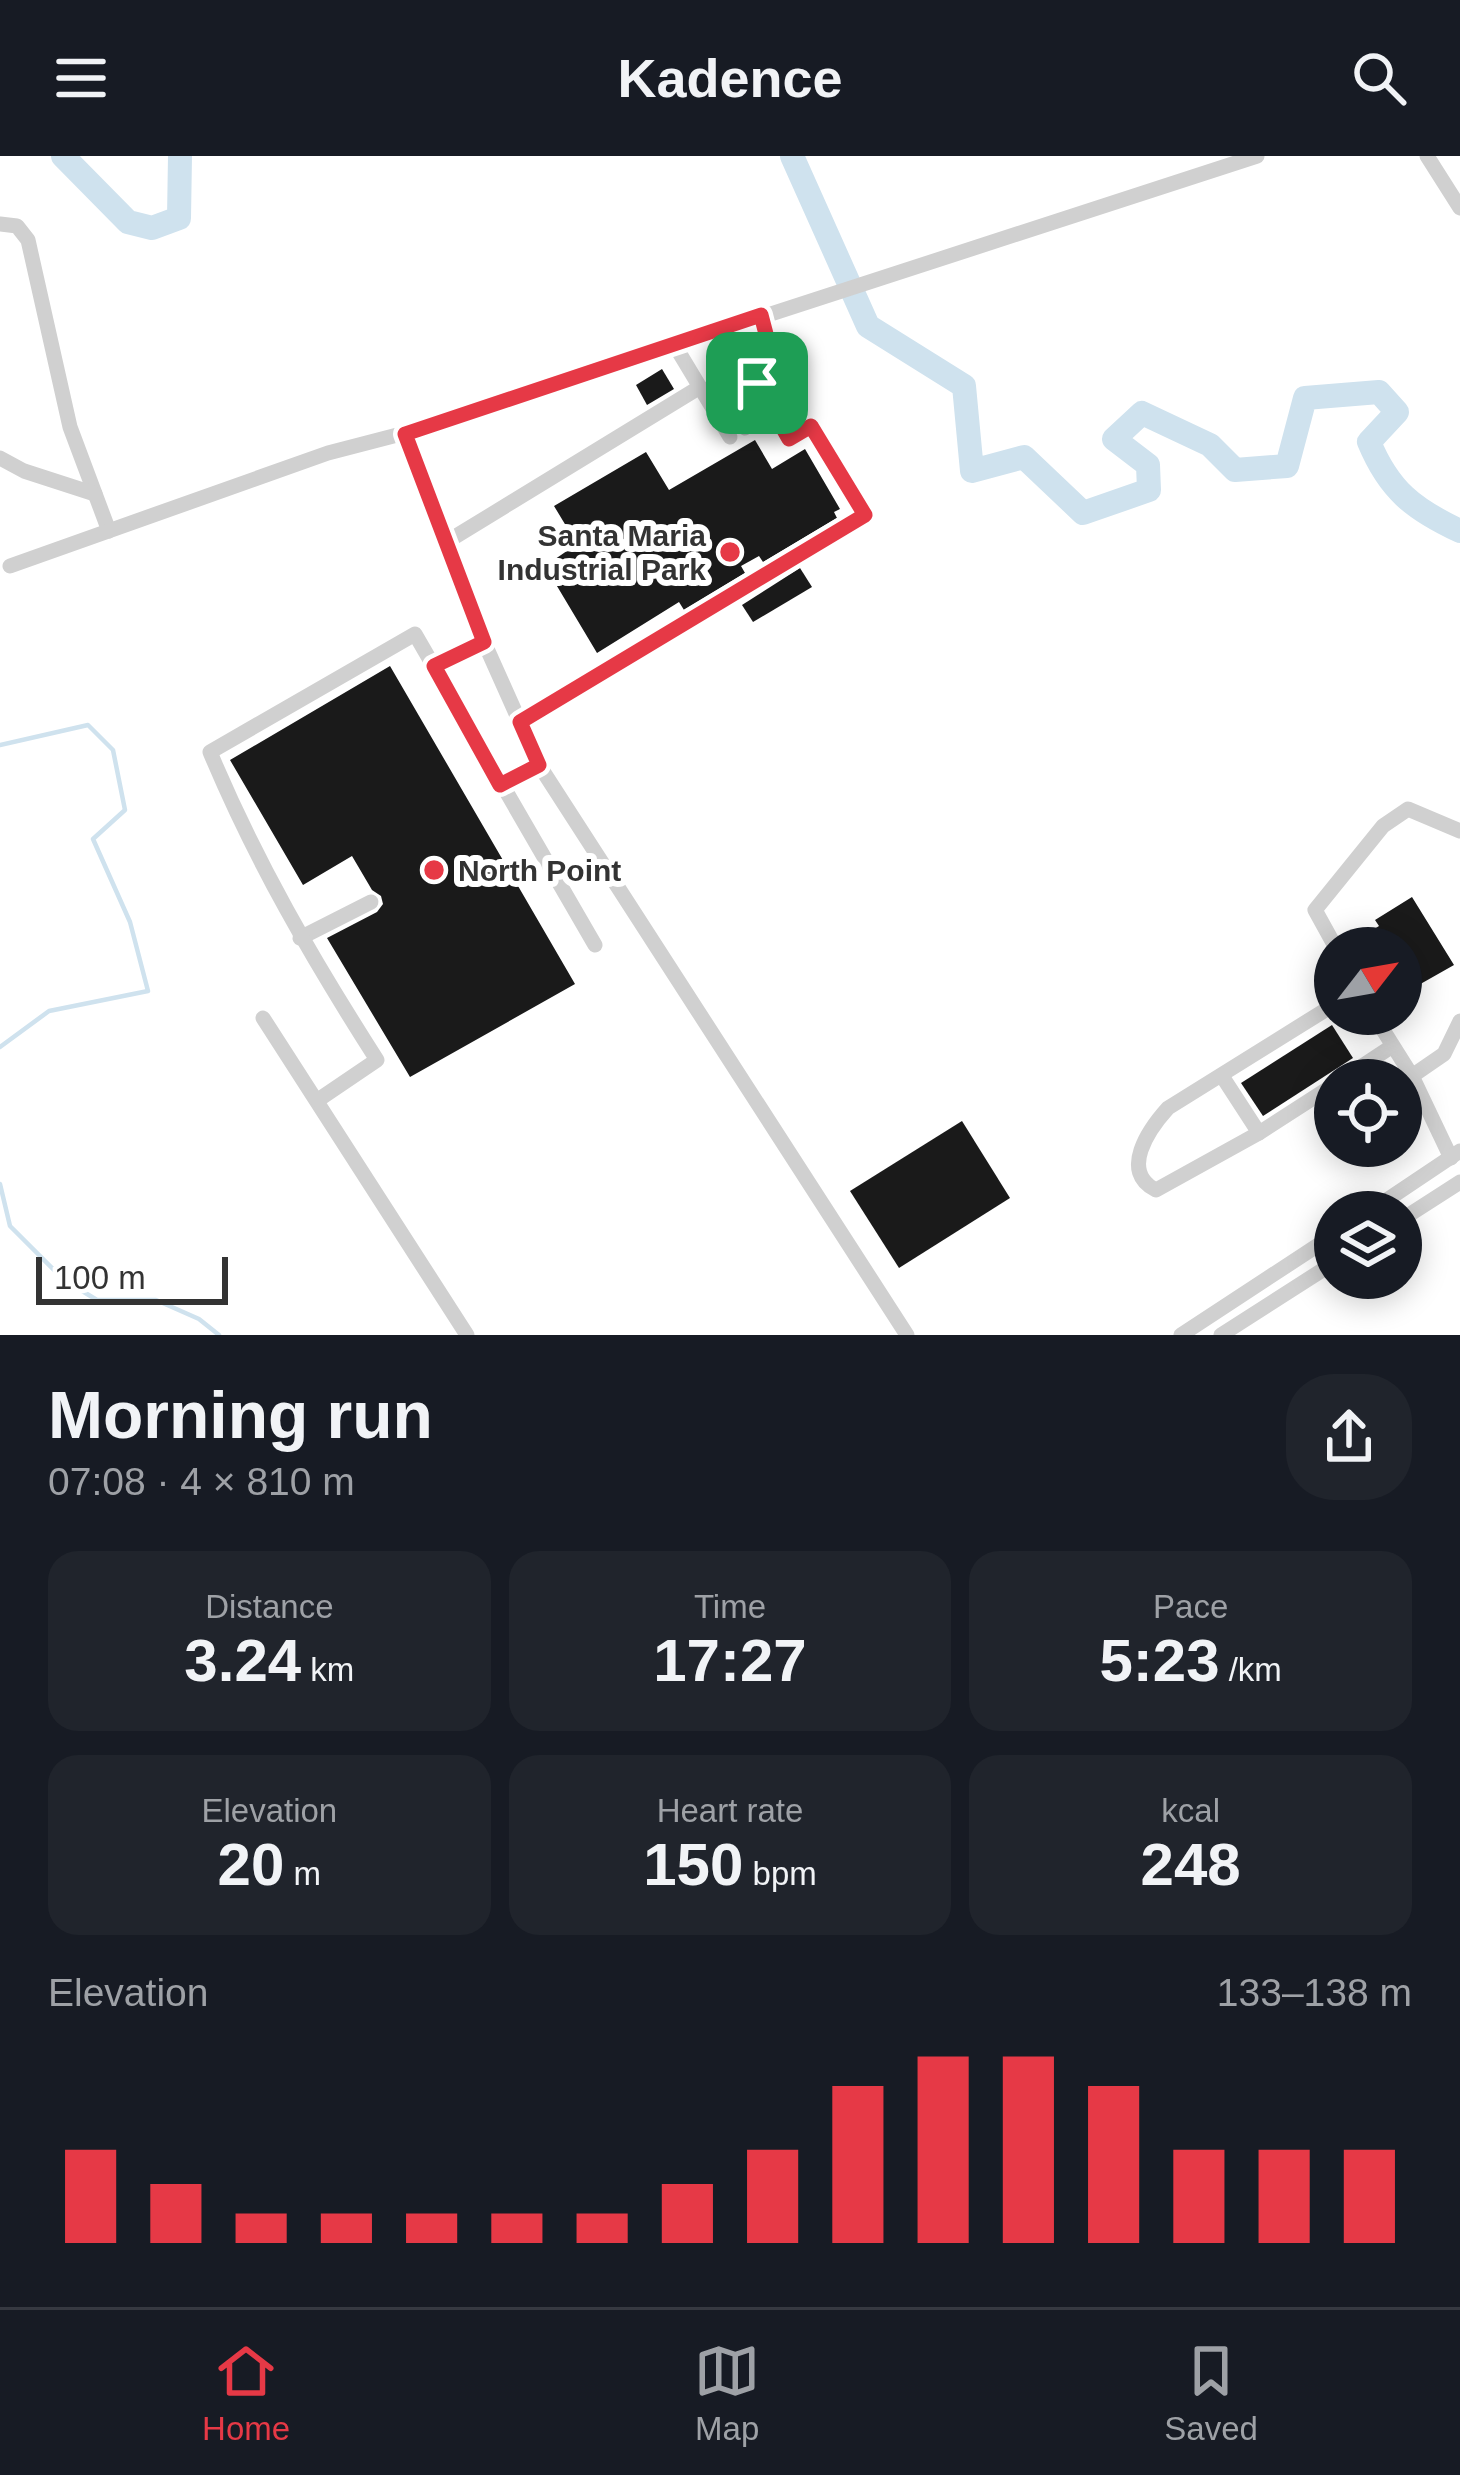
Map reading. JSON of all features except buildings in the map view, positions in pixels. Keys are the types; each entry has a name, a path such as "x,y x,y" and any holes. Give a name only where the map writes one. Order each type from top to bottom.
{"street":[{"path":"10,566 328,453 405,434 1257,156"},
{"path":"1427,156 1460,208"},
{"path":"0,224 17,226 28,240 70,427 109,531"},
{"path":"674,344 700,387 738,432 732,402 776,372 761,315"},
{"path":"520,722 865,515 811,426 789,439 757,383"},
{"path":"448,541 700,387"},
{"path":"405,434 484,642 539,765 907,1335"},
{"path":"0,458 24,471 95,494"},
{"path":"318,1100 377,1060 299,938 245,837 210,752 415,634 595,945"},
{"path":"434,666 484,642"},
{"path":"500,785 539,765"},
{"path":"1325,927 1316,910 1383,826 1408,809 1460,831"},
{"path":"299,938 371,902"},
{"path":"1314,1017 1168,1108 1147,1131 1138,1159 1139,1173 1156,1190 1314,1097"},
{"path":"263,1018 467,1335"},
{"path":"1422,1069 1444,1054 1460,1021"},
{"path":"1384,1035 1400,1059"},
{"path":"1373,1059 1391,1047"},
{"path":"1222,1076 1259,1133"},
{"path":"1401,1191 1456,1155 1422,1094"},
{"path":"1422,1206 1460,1182"},
{"path":"1181,1335 1314,1248"},
{"path":"1221,1335 1314,1275"}],"waterway":[{"path":"63,156 128,222 152,228 179,218 180,156"},
{"path":"792,156 868,326 964,386 972,471 1024,457 1083,513 1149,490 1148,465 1114,439 1142,413 1210,445 1235,470 1287,466 1305,398 1379,392 1397,412 1369,442 1385,473 1416,506 1460,531"},
{"path":"0,745 88,725 113,750 125,810 93,839 130,922 148,991 49,1011 0,1047"},
{"path":"0,1184 10,1226 64,1280 97,1300 156,1300 199,1319 219,1335"}],"place":[{"name":"Santa Maria Industrial Park","path":"730,552"},
{"name":"North Point","path":"434,870"}],"route":[{"path":"761,315 776,372 757,383 789,439 811,426 865,515 520,722 539,765 500,785 434,666 484,642 405,434 761,315"}]}
